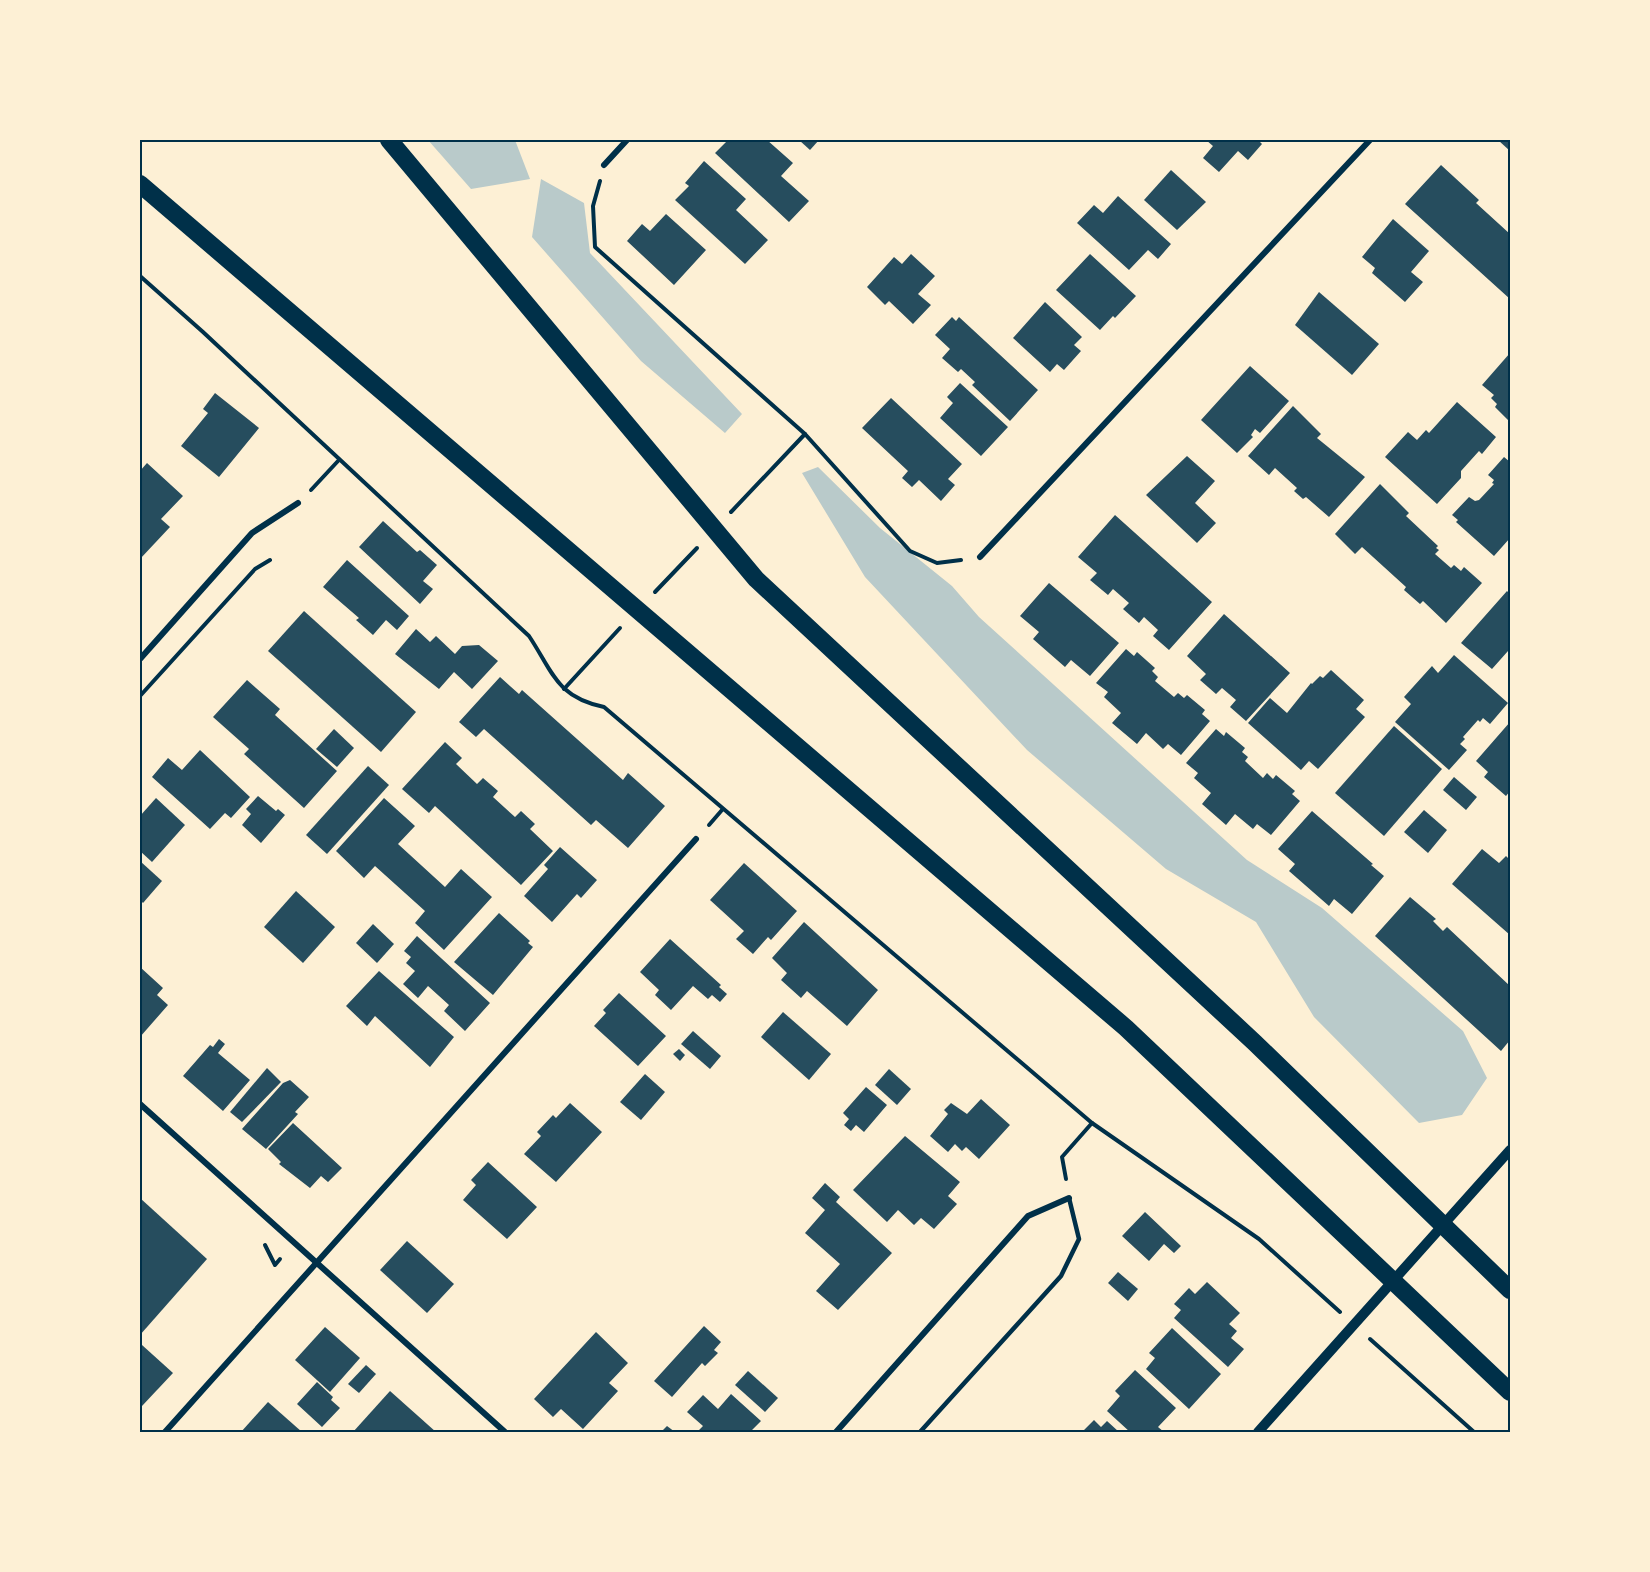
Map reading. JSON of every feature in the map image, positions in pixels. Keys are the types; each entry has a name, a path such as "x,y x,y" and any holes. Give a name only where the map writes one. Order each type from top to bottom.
{"highway":[{"path":"389,140 756,579 1255,1043 1510,1290"},
{"path":"140,184 1126,1028 1510,1392"}],"street":[{"path":"604,165 627,140"},
{"path":"980,557 1370,140"},
{"path":"140,659 252,533 298,503"},
{"path":"165,1432 318,1264 696,839"},
{"path":"140,1104 505,1432"},
{"path":"1258,1432 1510,1150"},
{"path":"836,1432 1028,1216 1069,1198"}],"lane":[{"path":"920,1432 1060,1276 1079,1239 1069,1198"}],"path":[{"path":"604,165 593,206 595,247 805,434 910,551 937,562 980,557"},
{"path":"140,276 529,636 553,679 575,699 604,707 1092,1123 1259,1239 1345,1316"},
{"path":"723,520 805,434"},
{"path":"298,503 338,460"},
{"path":"649,598 698,546"},
{"path":"140,696 255,569 270,560"},
{"path":"564,689 624,624"},
{"path":"1069,1198 1062,1157 1092,1123"},
{"path":"1362,1331 1474,1432"}],"shaded area":[{"path":"428,140 515,140 530,179 471,189"},
{"path":"541,179 584,203 590,253 742,414 725,433 641,361 532,237"},
{"path":"818,467 880,528 952,586 979,617 1247,860 1322,908 1463,1031 1487,1078 1462,1115 1419,1123 1314,1017 1256,922 1166,869 1027,750 865,577 802,473"}],"building":[{"path":"728,140 735,142 738,140 767,140 793,163 781,176 809,201 789,222 715,153"},
{"path":"799,140 819,140 810,150"},
{"path":"1206,140 1258,140 1262,144 1248,160 1238,151 1219,172 1203,158 1213,146"},
{"path":"1498,140 1510,140 1510,151"},
{"path":"704,161 746,199 736,210 768,240 745,264 675,200 689,186 685,183"},
{"path":"1441,165 1479,200 1476,203 1510,234 1510,299 1405,204"},
{"path":"1171,170 1206,202 1177,230 1144,200"},
{"path":"1118,196 1171,244 1158,259 1148,250 1129,270 1077,223 1094,205 1103,213"},
{"path":"666,214 706,250 674,285 627,241 642,224 650,231"},
{"path":"1393,219 1429,251 1411,272 1423,282 1405,302 1372,273 1375,268 1362,257"},
{"path":"911,254 935,276 918,294 931,305 913,324 889,301 885,305 867,287 894,257 902,264"},
{"path":"1090,254 1136,296 1100,330 1056,290"},
{"path":"1319,292 1379,344 1352,375 1295,325"},
{"path":"1045,302 1082,337 1074,345 1081,351 1064,370 1057,364 1050,372 1013,338"},
{"path":"952,317 956,321 959,317 1038,390 1010,421 972,385 975,382 961,369 958,372 942,358 950,349 935,335"},
{"path":"1510,353 1510,422 1495,407 1497,404 1491,398 1494,395 1482,385"},
{"path":"1250,366 1289,401 1260,433 1255,429 1251,435 1253,437 1237,453 1201,420"},
{"path":"960,383 1008,427 981,456 940,418 953,403 947,397"},
{"path":"215,393 259,428 219,477 181,446 208,413 203,409"},
{"path":"891,398 962,464 948,479 955,485 941,501 919,480 912,487 902,478 908,471 862,428"},
{"path":"1457,402 1496,437 1482,454 1479,451 1461,471 1461,478 1437,504 1385,457 1408,432 1417,440 1426,430 1429,433"},
{"path":"1293,406 1321,434 1317,438 1365,477 1329,517 1306,497 1303,499 1294,491 1297,488 1275,468 1269,475 1248,456"},
{"path":"1187,456 1215,481 1195,503 1216,523 1197,543 1146,495"},
{"path":"1504,457 1510,462 1510,538 1494,556 1456,522 1458,520 1452,515 1469,497 1475,501 1479,500 1494,484 1492,483 1494,480 1488,475"},
{"path":"147,463 183,496 161,519 170,527 140,559 140,471"},
{"path":"1380,484 1409,513 1406,516 1438,546 1436,548 1439,550 1435,554 1451,568 1454,565 1461,571 1464,567 1482,583 1446,623 1423,601 1420,604 1404,590 1406,587 1362,547 1355,554 1335,534"},
{"path":"1115,515 1212,602 1169,650 1153,636 1158,630 1144,617 1139,623 1123,609 1129,603 1113,589 1108,595 1090,580 1097,573 1078,557"},
{"path":"383,521 417,552 420,550 437,565 423,581 433,589 420,604 359,547"},
{"path":"347,560 409,616 397,630 386,620 373,635 356,620 359,618 323,587"},
{"path":"1049,583 1119,643 1090,676 1071,660 1065,667 1033,639 1039,632 1020,616"},
{"path":"1507,591 1510,594 1510,653 1508,651 1492,669 1461,643"},
{"path":"304,611 416,712 381,752 268,651"},
{"path":"1224,614 1290,673 1246,721 1230,707 1236,700 1222,688 1216,694 1200,680 1206,674 1187,656"},
{"path":"416,629 430,642 436,636 455,654 462,646 479,645 498,661 472,689 454,672 439,689 395,654"},
{"path":"1126,649 1134,656 1137,652 1155,668 1152,671 1158,677 1155,681 1174,697 1178,693 1184,698 1187,695 1205,710 1202,714 1210,721 1181,755 1168,744 1163,749 1146,733 1137,744 1112,723 1121,713 1104,697 1108,692 1096,683"},
{"path":"1454,655 1508,703 1490,724 1483,718 1480,722 1478,720 1463,737 1465,739 1460,744 1467,750 1449,770 1395,722 1411,704 1404,697 1432,666 1438,673"},
{"path":"1331,670 1364,700 1356,709 1365,717 1318,769 1309,761 1301,770 1248,723 1270,698 1287,713 1311,683 1320,676 1323,678"},
{"path":"500,677 519,694 522,690 623,780 628,773 665,806 628,848 596,820 591,825 484,729 476,737 459,722"},
{"path":"247,680 280,709 275,715 337,771 304,808 244,754 249,749 213,717"},
{"path":"1510,722 1510,791 1506,796 1484,777 1488,772 1476,761"},
{"path":"1394,726 1442,769 1384,836 1335,793"},
{"path":"334,729 354,748 337,767 316,749"},
{"path":"1216,729 1224,736 1226,732 1245,748 1242,752 1248,757 1245,761 1263,778 1267,773 1273,779 1276,775 1295,791 1292,794 1300,801 1271,835 1257,824 1253,829 1235,814 1226,825 1202,804 1211,793 1194,778 1198,773 1186,763"},
{"path":"445,742 462,758 456,764 477,784 483,778 498,791 493,797 515,817 521,811 535,824 530,829 553,851 521,885 435,806 429,813 402,789"},
{"path":"200,750 250,797 231,818 225,813 210,829 152,777 168,758 182,770"},
{"path":"368,766 389,785 327,854 306,835"},
{"path":"1454,777 1477,797 1466,810 1443,790"},
{"path":"258,796 276,811 278,809 285,815 261,843 242,825 251,814 246,809"},
{"path":"156,798 185,825 152,862 140,851 140,816"},
{"path":"384,798 415,826 398,844 445,887 461,869 492,897 444,950 415,923 425,911 375,866 364,878 336,851"},
{"path":"1424,810 1447,830 1428,853 1404,832"},
{"path":"1312,811 1384,876 1352,914 1334,899 1329,906 1289,871 1295,864 1278,849"},
{"path":"560,847 597,880 581,898 577,894 552,922 524,896 548,869 544,865"},
{"path":"1482,849 1499,863 1506,856 1510,860 1510,935 1452,884"},
{"path":"140,861 162,881 143,903 140,900"},
{"path":"744,863 797,911 771,940 768,937 753,954 736,939 744,931 710,900"},
{"path":"296,891 335,927 303,963 264,927"},
{"path":"1410,897 1436,919 1433,921 1443,931 1447,927 1510,986 1510,1040 1501,1051 1375,936"},
{"path":"499,913 530,941 528,943 533,947 493,995 454,962"},
{"path":"804,922 878,990 847,1026 807,991 801,998 781,980 787,973 772,958"},
{"path":"373,924 394,944 377,963 356,943"},
{"path":"417,936 490,1003 465,1031 444,1011 449,1005 428,986 418,998 403,984 415,971 406,963 411,957 404,951"},
{"path":"670,939 721,985 719,987 727,994 720,1002 712,995 708,999 693,986 671,1010 655,995 659,990 640,972"},
{"path":"140,967 163,988 157,995 168,1005 140,1037"},
{"path":"379,971 454,1037 430,1067 375,1016 367,1026 346,1006"},
{"path":"619,993 666,1036 638,1066 594,1026 606,1013 603,1010"},
{"path":"783,1012 831,1054 809,1080 761,1037"},
{"path":"693,1031 721,1056 710,1069 681,1044"},
{"path":"219,1039 225,1044 218,1053 250,1080 223,1111 183,1076 210,1045 213,1047"},
{"path":"679,1049 685,1055 680,1061 673,1054"},
{"path":"267,1068 281,1082 242,1122 230,1112"},
{"path":"889,1069 911,1089 897,1105 875,1085"},
{"path":"645,1074 665,1092 641,1120 620,1102"},
{"path":"290,1080 309,1097 295,1112 298,1114 266,1149 242,1129 283,1083"},
{"path":"866,1087 887,1105 864,1132 856,1125 851,1131 844,1125 849,1119 843,1113"},
{"path":"981,1099 1010,1125 979,1159 966,1147 962,1151 955,1144 948,1152 930,1136 948,1114 944,1110 951,1103 967,1114"},
{"path":"570,1103 602,1132 556,1182 524,1154 541,1136 537,1132 553,1115 556,1118"},
{"path":"293,1123 342,1168 328,1182 321,1176 310,1188 279,1164 281,1162 268,1149"},
{"path":"905,1136 960,1182 948,1196 957,1204 934,1229 921,1218 914,1225 898,1210 887,1222 853,1190"},
{"path":"488,1162 537,1207 507,1239 463,1200 476,1185 471,1180"},
{"path":"825,1183 840,1197 836,1202 892,1253 838,1310 816,1291 840,1264 805,1233 825,1210 812,1198"},
{"path":"140,1198 207,1259 140,1335"},
{"path":"1145,1212 1181,1246 1174,1253 1164,1244 1149,1261 1122,1236"},
{"path":"407,1241 454,1284 427,1313 380,1270"},
{"path":"1118,1272 1138,1289 1128,1301 1108,1283"},
{"path":"1207,1282 1240,1313 1229,1324 1237,1331 1231,1338 1244,1349 1228,1367 1174,1318 1181,1310 1174,1304 1189,1288 1195,1294"},
{"path":"704,1326 721,1342 714,1350 718,1353 705,1366 702,1363 672,1397 654,1381"},
{"path":"325,1327 360,1358 330,1392 295,1360"},
{"path":"1172,1328 1221,1374 1189,1409 1146,1369 1155,1358 1149,1353"},
{"path":"596,1332 628,1363 609,1383 618,1391 583,1429 561,1409 553,1417 534,1399"},
{"path":"142,1345 173,1373 142,1406 140,1404 140,1348"},
{"path":"366,1365 376,1374 359,1393 348,1384"},
{"path":"1135,1370 1176,1408 1158,1427 1164,1432 1130,1432 1107,1411 1120,1396 1115,1391"},
{"path":"748,1371 778,1398 765,1412 735,1385"},
{"path":"317,1382 333,1397 331,1400 340,1408 322,1427 297,1404"},
{"path":"390,1391 436,1432 353,1432"},
{"path":"731,1394 761,1421 750,1432 697,1432 703,1426 687,1412 703,1395 718,1409"},
{"path":"268,1402 302,1432 241,1432"},
{"path":"1094,1420 1101,1427 1107,1421 1119,1432 1082,1432"},
{"path":"667,1426 675,1432 661,1432"}]}
